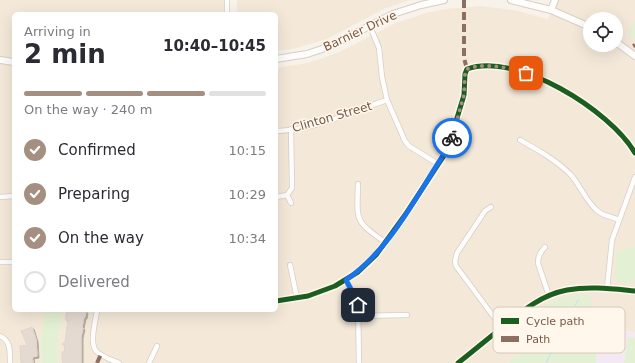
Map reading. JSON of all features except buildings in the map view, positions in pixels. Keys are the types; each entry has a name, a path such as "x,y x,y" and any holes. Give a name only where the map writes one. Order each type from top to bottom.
{"street":[{"path":"227,0 227,12"},
{"name":"Barnier Drive","path":"278,59 307,54 328,47 394,14 413,7 444,0"},
{"path":"512,0 551,10 583,24"},
{"path":"551,10 555,0"},
{"path":"370,26 380,48 382,77 387,100 409,146 438,164"},
{"path":"623,47 635,56"},
{"path":"0,60 12,62"},
{"path":"278,301 318,293 346,280 364,267 386,243 449,146 461,108 467,69 472,67 510,68 562,88 574,95 604,118 635,153"},
{"name":"Clinton Street","path":"278,131 326,121 387,100"},
{"path":"278,197 287,195 291,191 291,129"},
{"path":"520,140 544,154 563,168 574,179 590,203 599,212 619,220"},
{"path":"607,289 612,240 635,177"},
{"path":"358,184 358,219 365,228 386,243"},
{"path":"287,195 291,203"},
{"path":"0,197 12,196"},
{"path":"491,207 485,211 461,246 455,261 456,266 493,316"},
{"path":"545,247 540,253 538,263 549,296"},
{"path":"0,262 12,262"},
{"path":"290,265 297,298"},
{"path":"346,280 356,299 358,316 359,363"},
{"path":"528,307 549,296 563,291 578,289 635,291"},
{"path":"97,312 93,340 94,347 101,354 119,363"},
{"path":"358,316 407,315"},
{"path":"458,363 493,335"},
{"path":"0,336 4,338 9,345 10,363"},
{"path":"149,363 157,346"}],"shaded area":[{"path":"0,0 227,0 227,12 12,12 12,312 45,312 40,344 42,363 0,363"},
{"path":"237,0 410,0 384,9 327,39 293,49 278,51 278,12 237,12"},
{"path":"555,0 635,0 635,332 625,331 625,307 568,307 555,300 540,307 493,307 493,353 520,353 507,363 58,363 57,347 63,312 278,312 278,68 307,63 323,58 341,51 396,23 426,13 445,9 481,6 514,10 548,19"},
{"path":"625,331 635,332 635,363 596,363 597,353 625,353"}],"green space":[{"path":"635,19 635,39 628,33"},
{"path":"635,246 635,278 633,284 620,283 615,278 616,252"},
{"path":"573,295 591,295 590,307 540,307 555,300"},
{"path":"45,312 63,312 57,347 58,363 42,363 40,344"},
{"path":"628,337 635,338 635,363 624,363"},
{"path":"520,353 597,353 596,363 507,363"}],"waterway":[{"path":"574,307 578,300"},
{"path":"546,363 551,353"}],"marked path":[{"path":"464,0 464,58 467,69"},
{"path":"97,363 101,354"}],"cycle path":[{"path":"278,301 308,296 335,286 358,272 376,255 405,215 447,151 464,95 465,74 467,69 487,66 511,69 535,77 560,88 584,103 606,120 623,137 635,153"},
{"path":"529,307 539,300 557,292 567,290 601,288 635,291"},
{"path":"458,363 493,335"}],"way so far":[{"path":"452,138 464,95 465,74 467,69 484,66 500,67 510,68 526,73"}],"route":[{"path":"358,305 346,280 364,267 384,245 446,151 452,138"}]}
